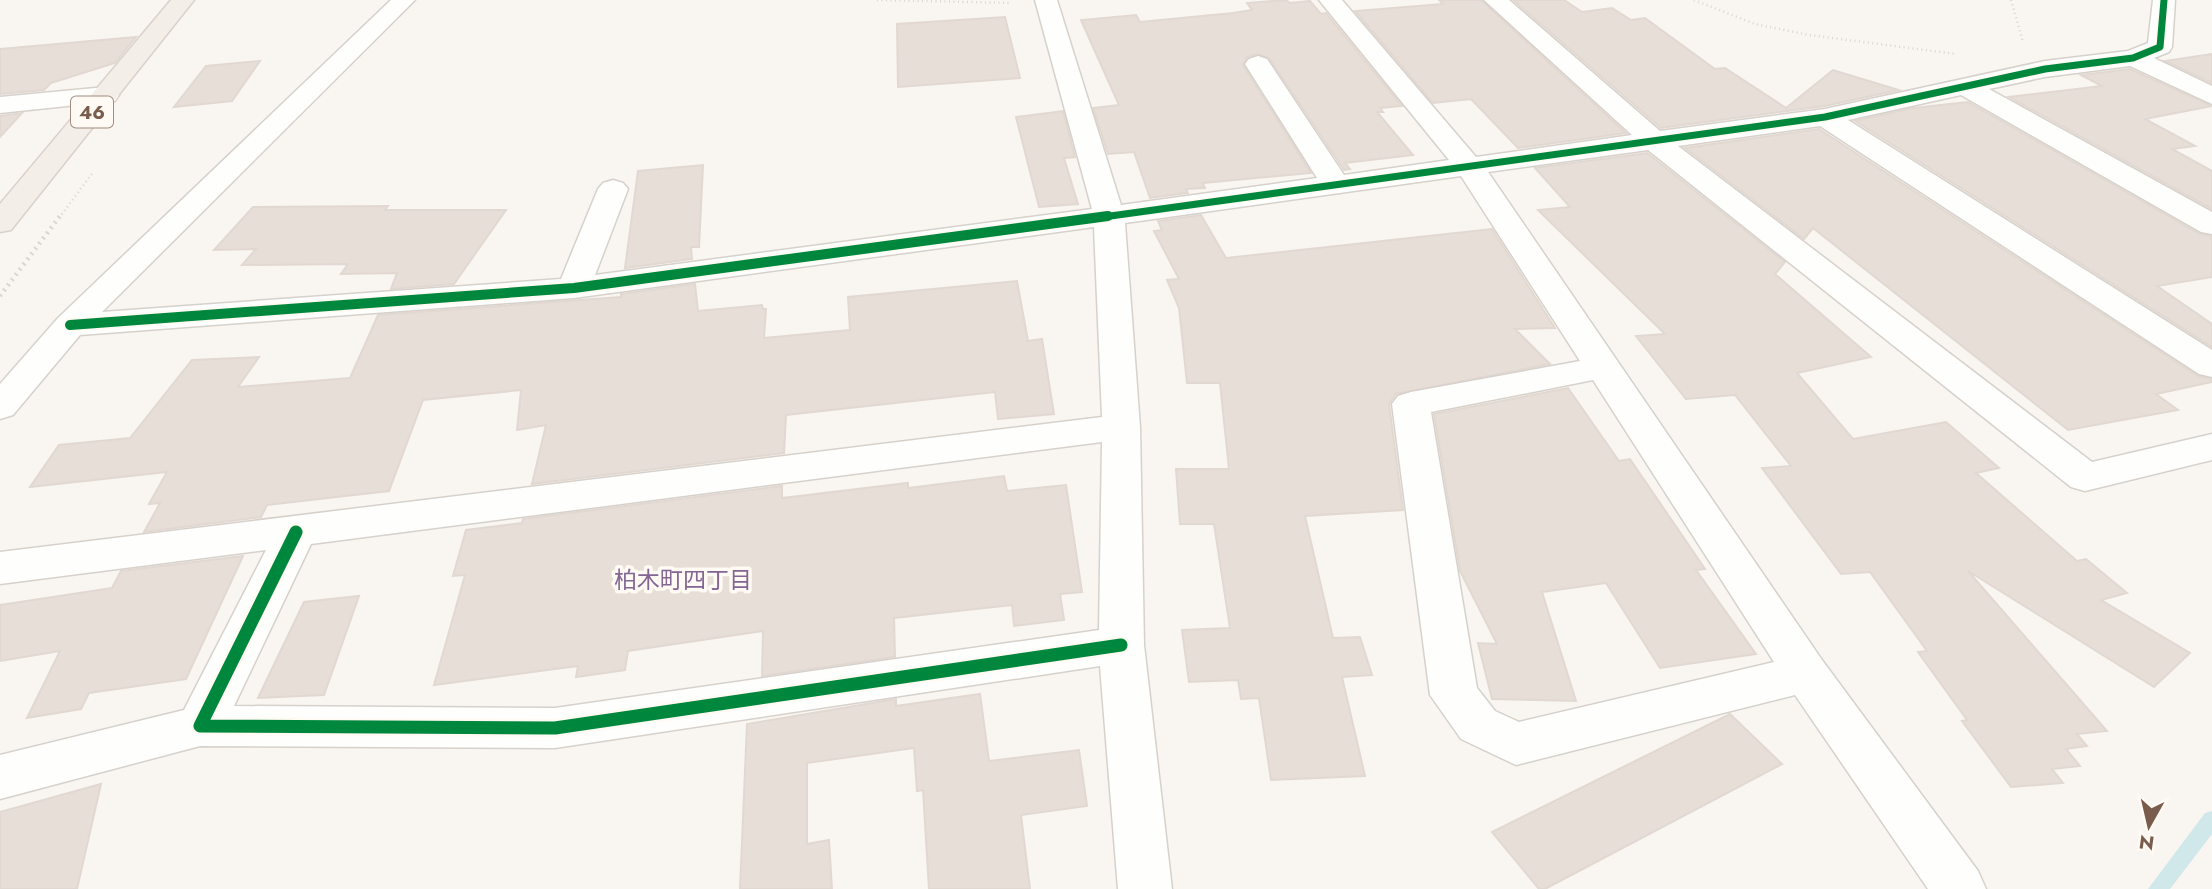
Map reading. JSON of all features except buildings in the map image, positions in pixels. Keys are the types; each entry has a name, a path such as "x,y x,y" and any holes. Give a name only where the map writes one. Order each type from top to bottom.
{"main road":[{"name":"46","path":"0,223 183,0"}],"street":[{"path":"0,407 70,325 256,141 404,0"},
{"path":"1330,0 1470,167 1806,673 1959,889"},
{"path":"1495,0 1656,142 2085,477 2212,447"},
{"path":"70,325 575,288 1825,117 2045,69 2133,58 2160,47 2164,0"},
{"path":"1047,1 1109,215 1121,427 1121,645 1145,889"},
{"path":"2133,58 2212,96"},
{"path":"1258,64 1336,185"},
{"path":"1966,87 2212,225"},
{"path":"0,105 106,95"},
{"path":"1825,117 2212,366"},
{"path":"575,288 613,189"},
{"path":"1605,367 1411,404 1454,695 1478,725 1516,744 1806,673"},
{"path":"0,568 1121,427"},
{"path":"200,726 296,532"},
{"path":"0,777 200,726 555,728 1121,645"}],"path":[{"path":"877,0 960,4 1047,1"},
{"path":"1694,0 1755,24 1809,35 1957,54"},
{"path":"2011,0 2023,43"}],"waterway":[{"path":"2158,889 2212,819"}],"cycle path":[{"path":"70,325 574,288 1825,117 2045,69 2133,58 2160,47 2164,0"},
{"path":"296,532 200,726 555,728 1121,645"}],"district":[{"name":"柏木町四丁目","path":"683,580"}]}
